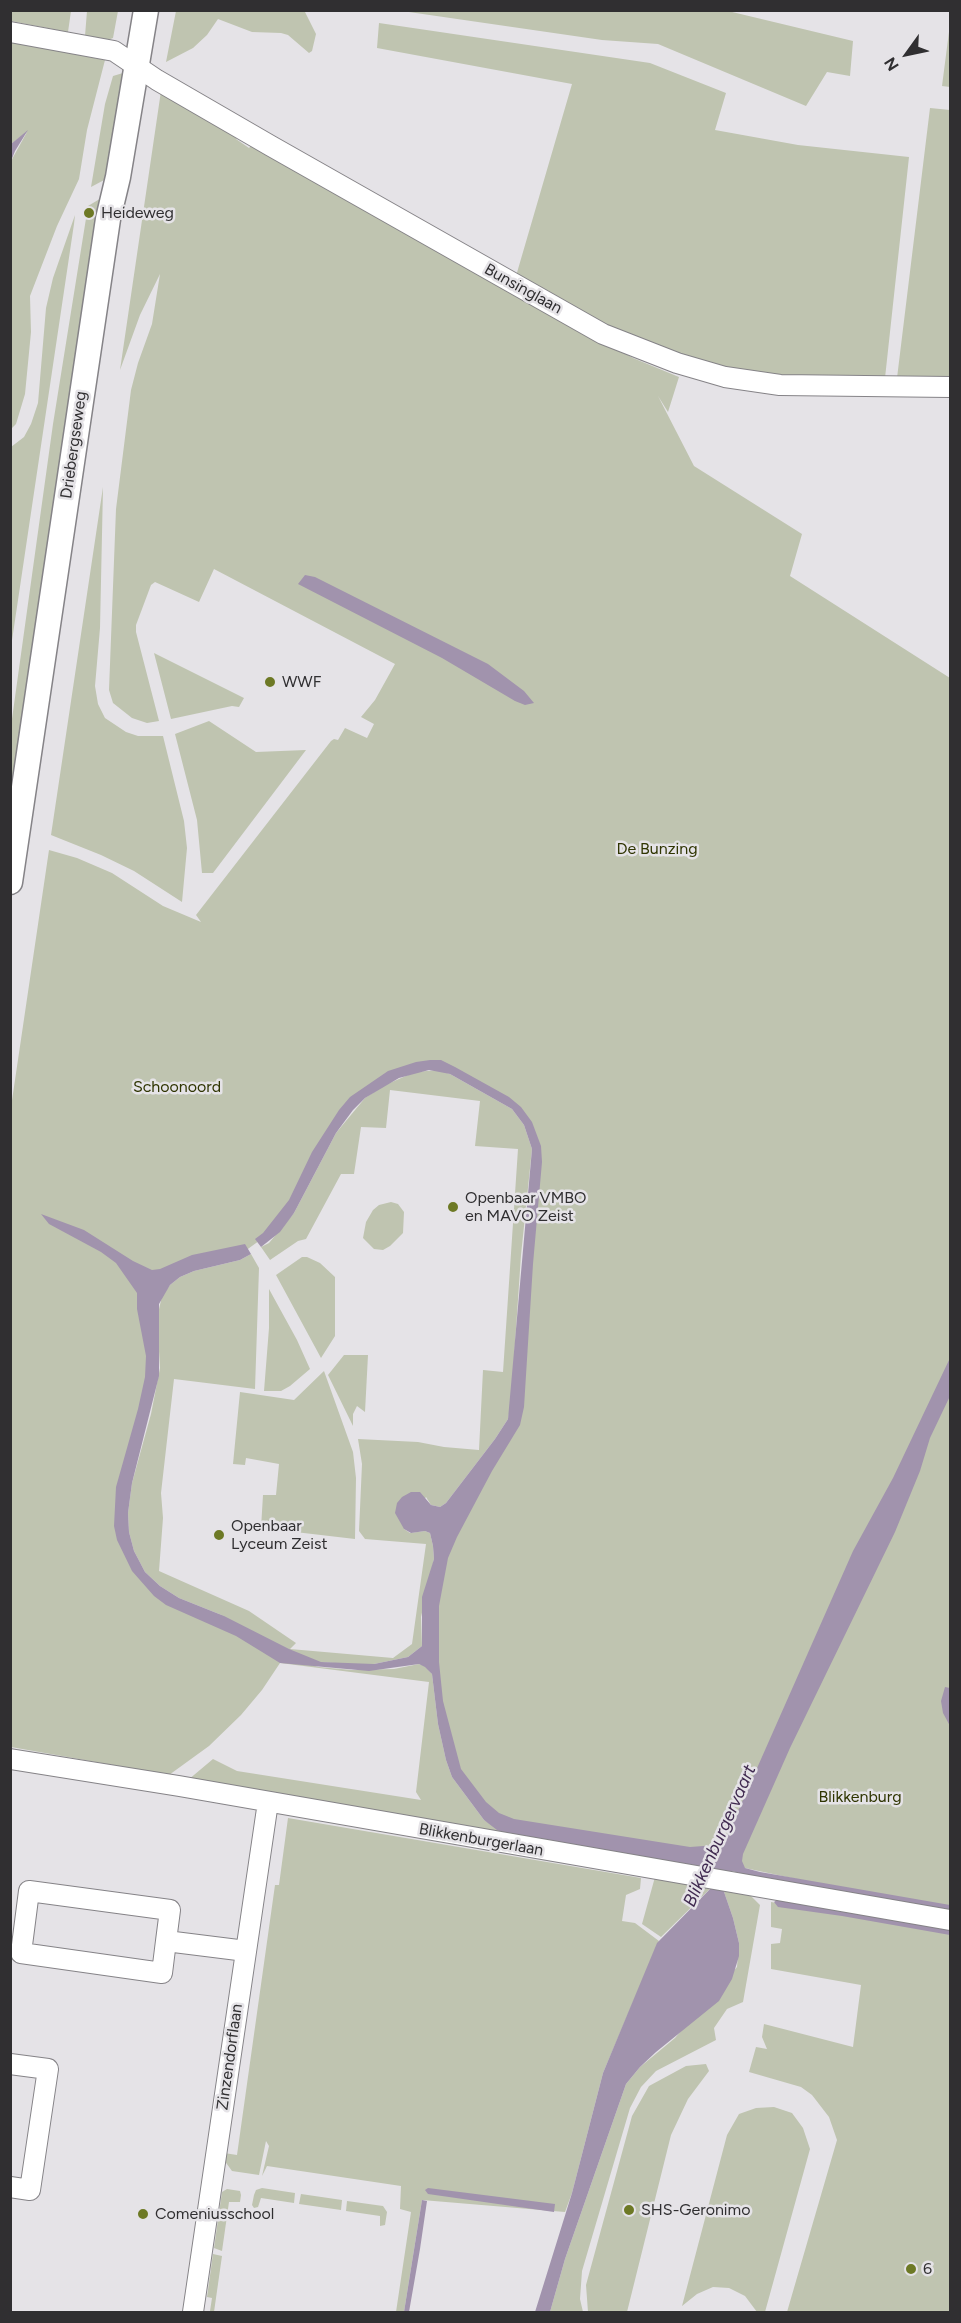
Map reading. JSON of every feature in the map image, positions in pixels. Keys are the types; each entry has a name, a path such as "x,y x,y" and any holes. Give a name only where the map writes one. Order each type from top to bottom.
{"main road":[{"name":"Driebergseweg","path":"10,882 108,219 118,177 146,10"}],"street":[{"path":"10,32 75,42 114,51 135,66"},
{"name":"Bunsinglaan","path":"135,66 271,147 603,334 677,363 725,377 780,384 951,387"},
{"name":"Blikkenburgerlaan","path":"10,1759 951,1920"},
{"name":"Zinzendorflaan","path":"193,2313 268,1802"},
{"path":"29,1891 170,1910 166,1941 162,1973 21,1953 29,1891"},
{"path":"166,1941 246,1951"},
{"path":"10,2064 48,2069 30,2190 10,2187"}],"green space":[{"path":"294,10 305,12 316,34 312,51 309,53 288,35 252,32 218,19 207,35 193,48 166,62 176,11"},
{"path":"10,11 71,11 68,32 11,21"},
{"path":"87,11 118,11 113,38 108,40 85,36"},
{"path":"402,11 728,11 853,41 850,76 827,72 806,106 658,44 602,40"},
{"path":"379,23 650,63 726,93 715,130 798,145 909,157 885,378 729,374 658,353 516,276 572,84 377,48"},
{"path":"950,24 950,87 942,86"},
{"path":"10,42 105,60 87,130 79,179 57,226 30,296 31,332 25,394 16,424 11,429 11,161 27,132 11,144"},
{"path":"123,73 106,179 91,187 105,104 113,76"},
{"name":"De Bunzing","path":"161,91 238,134 236,139 249,148 253,144 633,358 679,377 668,412 658,396 694,466 802,534 790,576 950,678 950,1912 745,1868 504,1827 455,1764 431,1656 441,1549 511,1427 536,1157 530,1126 517,1110 445,1066 415,1066 377,1084 349,1109 278,1227 241,1254 171,1274 144,1297 150,1372 121,1506 130,1558 166,1598 224,1616 179,1598 160,1586 145,1572 134,1551 129,1532 128,1513 132,1483 151,1414 160,1368 157,1318 162,1296 180,1277 194,1271 240,1260 251,1254 259,1268 255,1389 174,1379 161,1493 163,1518 159,1571 249,1611 296,1643 290,1649 393,1658 412,1644 426,1544 365,1539 359,1531 362,1464 358,1439 418,1442 479,1450 483,1370 503,1372 518,1149 475,1146 480,1101 390,1090 386,1128 361,1127 354,1174 341,1174 306,1239 298,1241 270,1260 261,1247 269,1243 294,1213 336,1133 365,1098 385,1085 415,1072 438,1070 450,1074 512,1109 524,1125 532,1149 521,1255 511,1403 508,1419 495,1439 446,1503 440,1507 431,1505 426,1497 404,1529 410,1533 425,1531 430,1533 433,1546 434,1559 421,1617 422,1646 408,1657 374,1664 293,1660 319,1667 352,1670 394,1669 419,1664 425,1666 432,1674 438,1724 452,1777 484,1820 509,1835 188,1780 213,1759 237,1771 421,1800 416,1792 429,1682 280,1663 262,1690 241,1715 209,1746 169,1775 11,1747 11,1107 49,850 77,858 112,873 163,906 201,922 196,915 331,741 338,740 345,728 367,738 374,724 361,717 375,700 395,664 214,569 199,602 155,582 151,585 136,625 159,721 147,723 132,718 113,703 109,690 116,509 131,390 152,324 160,274 140,315 120,370"},
{"path":"930,108 950,110 950,379 897,378"},
{"path":"103,197 11,801 11,726 53,424 88,206"},
{"path":"75,215 11,647 11,447 24,437 38,403 46,308 53,278"},
{"path":"103,487 100,628 95,686 98,704 105,718 126,732 138,736 163,736 184,821 187,848 182,902 134,871 51,835"},
{"path":"154,653 244,698 239,707 232,706 171,719"},
{"path":"209,721 256,752 306,750 213,873 202,873 197,820 175,734"},
{"path":"391,1202 398,1204 404,1212 403,1233 383,1250 374,1249 363,1238 366,1222 379,1205"},
{"path":"302,1257 320,1263 335,1277 335,1336 321,1358 276,1275"},
{"path":"269,1289 310,1369 281,1391 264,1391 269,1328"},
{"path":"344,1355 368,1355 365,1412 357,1406 353,1414 353,1426 328,1375"},
{"path":"324,1371 353,1452 356,1478 355,1539 261,1528 263,1495 276,1495 279,1464 246,1458 245,1465 233,1464 240,1392 294,1400"},
{"path":"288,1818 641,1878 640,1889 626,1895 622,1921 635,1923 659,1941 603,2073 565,2212 422,2200 404,2312 396,2312 411,2212 400,2209 401,2186 267,2166 262,2176 269,2146 266,2141 259,2175 232,2171 224,2160 224,2153 237,2155 275,1885 279,1885"},
{"path":"655,1877 715,1884 661,1937 642,1924"},
{"path":"722,1886 745,1890 760,1905 743,2002 727,2009 714,2028 716,2040 656,2071 641,2087 630,2108 582,2271 580,2299 583,2312 550,2312 565,2259 626,2084 640,2067 675,2038 737,1967 739,1943"},
{"path":"771,1902 950,1931 950,2312 787,2312 837,2140 829,2117 812,2095 801,2087 749,2072 756,2047 767,2049 762,2037 764,2024 853,2047 861,1985 771,1969 771,1944 780,1943 782,1929 771,1927"},
{"name":"SHS-Geronimo","path":"706,2064 709,2071 688,2099 671,2135 627,2312 588,2312 586,2285 632,2116 649,2086 686,2066"},
{"path":"774,2107 792,2113 803,2128 810,2149 765,2312 757,2312 745,2296 729,2288 713,2287 697,2294 682,2306 727,2135 739,2114 756,2108"},
{"path":"262,2188 295,2193 294,2203 261,2198 258,2207 254,2208 252,2205 256,2190"},
{"path":"227,2189 240,2191 241,2195 240,2202 229,2202 222,2251 214,2248 222,2192"},
{"path":"301,2194 342,2200 341,2210 299,2204"},
{"path":"347,2201 383,2206 387,2212 385,2225 380,2226 380,2216 346,2211"},
{"path":"213,2254 222,2256 214,2312 205,2312 210,2311 212,2298 207,2297"}],"shaded area":[{"path":"28,130 15,151 11,161 11,144"},
{"path":"305,575 315,577 488,664 524,691 534,703 525,705 515,701 442,658 298,584"},
{"path":"430,1060 441,1060 509,1097 521,1107 532,1122 541,1146 542,1162 524,1407 520,1425 492,1471 448,1558 439,1606 439,1662 443,1701 461,1769 486,1802 499,1813 514,1819 690,1847 717,1845 727,1836 853,1551 893,1478 950,1358 950,1396 930,1438 920,1471 895,1532 790,1748 743,1854 742,1861 745,1868 760,1872 950,1905 950,1910 758,1878 732,1871 730,1873 722,1886 739,1943 739,1956 732,1979 719,2001 656,2052 626,2084 565,2259 550,2312 535,2312 572,2193 603,2073 657,1943 715,1884 719,1871 509,1835 497,1830 484,1820 452,1777 438,1724 432,1674 425,1667 419,1664 369,1671 280,1663 236,1636 166,1605 154,1596 132,1571 117,1540 114,1526 116,1487 145,1377 146,1356 137,1309 137,1293 116,1263 101,1252 49,1224 41,1214 84,1230 133,1261 152,1270 160,1269 192,1255 245,1244 251,1254 240,1260 194,1271 180,1277 170,1285 159,1304 159,1376 132,1483 128,1513 129,1532 134,1551 145,1572 160,1586 179,1598 224,1616 289,1649 321,1662 374,1664 408,1657 422,1646 422,1597 434,1559 430,1533 425,1531 411,1533 404,1529 395,1513 397,1503 411,1492 420,1492 431,1505 440,1507 446,1503 508,1419 532,1149 524,1125 512,1109 450,1074 429,1070 399,1078 365,1098 353,1110 336,1133 294,1213 280,1232 261,1247 255,1239 263,1233 289,1200 312,1152 350,1097 388,1071"},
{"path":"945,1687 950,1688 950,1726 943,1713 941,1701"},
{"path":"778,1899 950,1929 950,1935 778,1907 774,1902"},
{"path":"428,2188 555,2204 554,2212 428,2194 425,2190"},
{"path":"422,2200 427,2201 420,2249 409,2312 404,2312"}],"place":[{"name":"Heideweg","path":"89,213"},
{"name":"WWF","path":"270,682"},
{"name":"Openbaar VMBO en MAVO Zeist","path":"453,1207"},
{"name":"Openbaar Lyceum Zeist","path":"219,1535"},
{"name":"SHS-Geronimo","path":"629,2210"},
{"name":"Comeniusschool","path":"143,2214"},
{"name":"6","path":"911,2269"}],"park label":[{"name":"Schoonoord","path":"177,1087"},
{"name":"Blikkenburg","path":"860,1797"}],"water label":[{"name":"Blikkenburgervaart","path":"720,1836"}]}
